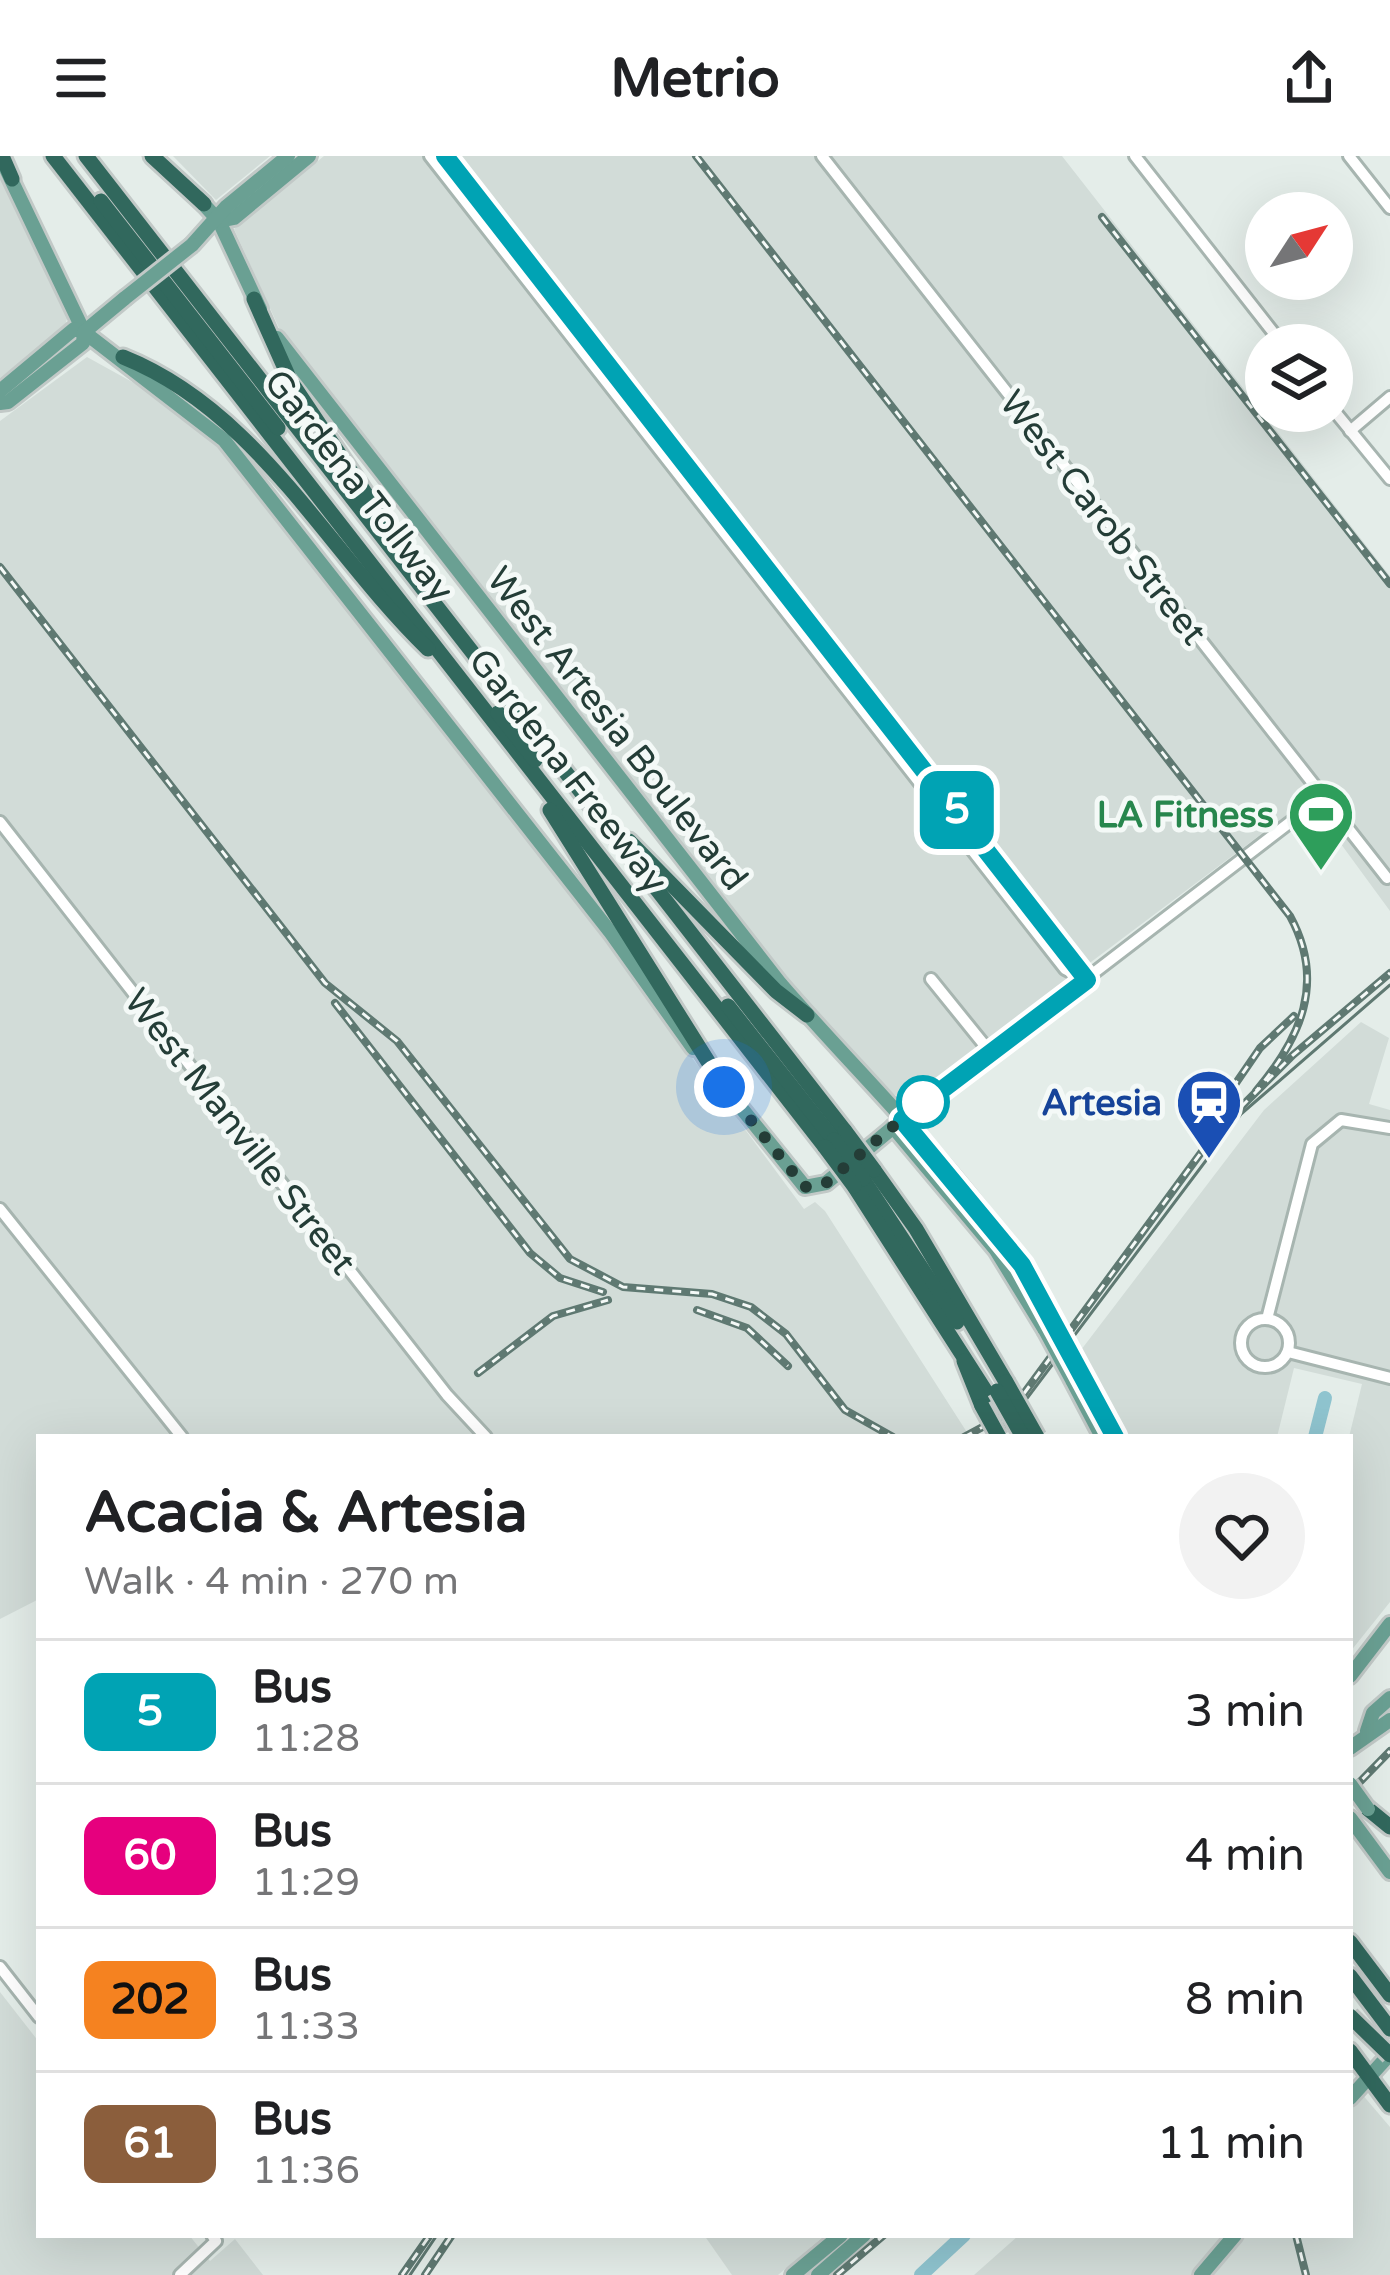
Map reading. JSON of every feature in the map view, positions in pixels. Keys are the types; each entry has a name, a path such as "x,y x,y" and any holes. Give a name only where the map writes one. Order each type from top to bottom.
{"highway":[{"name":"Gardena Freeway","path":"53,156 503,737 940,1268 1012,1434"},
{"name":"Gardena Tollway","path":"70,156 821,1114 834,1117"},
{"name":"Gardena Tollway","path":"70,156 835,1139"},
{"name":"Gardena Freeway","path":"86,156 834,1117 835,1139 864,1178 961,1347 969,1384 994,1394 1034,1434"},
{"path":"155,156 204,204"},
{"path":"1,158 12,179"},
{"path":"254,299 291,382 485,673"},
{"path":"123,357 175,381 236,430 365,584 468,689"},
{"path":"503,737 724,1087"},
{"path":"605,821 656,863 776,991 807,1015"},
{"path":"994,1394 999,1434"},
{"path":"994,1394 1021,1434"},
{"path":"1368,1808 1390,1827"},
{"path":"1353,1946 1390,1995"},
{"path":"1353,1959 1390,2007"},
{"path":"1353,1980 1390,2029"},
{"path":"1353,2019 1390,2055"},
{"path":"1353,2055 1390,2105"}],"main road":[{"path":"84,332 192,245 219,220 226,206 288,156"},
{"path":"219,220 234,218 309,156"},
{"path":"0,403 8,403 83,343 84,332 12,179"},
{"name":"West Artesia Boulevard","path":"204,204 219,220 254,299 286,351 807,1015 1008,1246 1106,1434"},
{"path":"0,391 74,329 123,357 194,412 239,458 805,1187 826,1183 898,1124"},
{"path":"1353,1672 1390,1624"},
{"path":"1367,1731 1373,1713 1390,1698"},
{"path":"1353,1745 1367,1731 1390,1720"},
{"path":"1353,1788 1390,1839"},
{"path":"1353,1821 1390,1872"},
{"path":"1353,2094 1390,2055"},
{"path":"1201,2275 1232,2238"},
{"path":"793,2275 833,2243"},
{"path":"818,2275 833,2243"}],"street":[{"path":"430,156 450,172 1087,980"},
{"path":"445,156 450,172"},
{"name":"West Carob Street","path":"822,156 1387,878"},
{"path":"1135,156 1267,324"},
{"path":"1349,156 1390,208"},
{"path":"1353,428 1390,397"},
{"path":"1351,432 1390,479"},
{"path":"898,1124 1323,796"},
{"name":"West Manville Street","path":"0,821 447,1395 483,1434"},
{"path":"931,979 989,1052"},
{"path":"1267,1318 1286,1330 1288,1352 1280,1363 1266,1367 1244,1355 1245,1330 1267,1318 1319,1133 1341,1120 1390,1128"},
{"path":"0,1209 180,1434"},
{"path":"1288,1352 1390,1378"},
{"path":"0,1967 36,2013"},
{"path":"180,2275 217,2241 214,2238"}],"shaded area":[{"path":"173,156 270,156 216,200"},
{"path":"324,156 1062,156 1245,390 1245,432 1278,432 1390,576 1390,911 1308,799 910,1098 895,1095 801,1003 279,328 234,229"},
{"path":"0,173 68,315 65,326 0,378"},
{"path":"87,357 163,399 228,457 607,943 804,1209 815,1202 825,1211 968,1434 36,1434 36,1601 0,1619 0,421"},
{"path":"1361,1022 1389,1038 1369,1104 1390,1110 1390,1602 1353,1648 1350,1434 1362,1384 1294,1368 1278,1434 1126,1434 1081,1350 1264,1110"},
{"path":"0,1992 36,2038 36,2238 191,2238 210,2261 235,2239 263,2275 0,2275"},
{"path":"1353,2084 1390,2127 1390,2275 974,2275 1016,2238 1353,2238"},
{"path":"706,2238 821,2238 778,2275 732,2275"}],"waterway":[{"path":"1316,1434 1325,1398"},
{"path":"921,2275 961,2238"}],"tram line":[{"path":"1000,1434 1241,1114 1390,985"},
{"path":"410,2275 435,2238"}],"railway":[{"path":"696,156 1290,916 1306,964 1303,1008 1285,1051 1256,1091"},
{"path":"1102,217 1390,584"},
{"path":"0,567 325,983 397,1041 570,1259 623,1287 712,1294 751,1307 786,1334 845,1410 888,1434"},
{"path":"994,1434 1217,1131 1293,1055 1390,973"},
{"path":"335,1003 530,1253 560,1278 603,1292"},
{"path":"1212,1118 1260,1048 1294,1016"},
{"path":"478,1373 553,1316 608,1300"},
{"path":"697,1310 747,1328 788,1366"},
{"path":"970,1434 1003,1416"},
{"path":"1353,1789 1390,1751"},
{"path":"402,2275 428,2238"},
{"path":"425,2275 450,2238"},
{"path":"837,2275 880,2238"},
{"path":"1297,2238 1306,2275"}],"bus line":[{"name":"5","path":"445,156 1087,980 902,1120 1022,1265 1113,1434"}],"place":[{"name":"LA Fitness","path":"1321,873"},
{"name":"Artesia","path":"1209,1161"}],"route":[{"path":"724,1087 805,1187 826,1183 928,1097 923,1102"}]}
